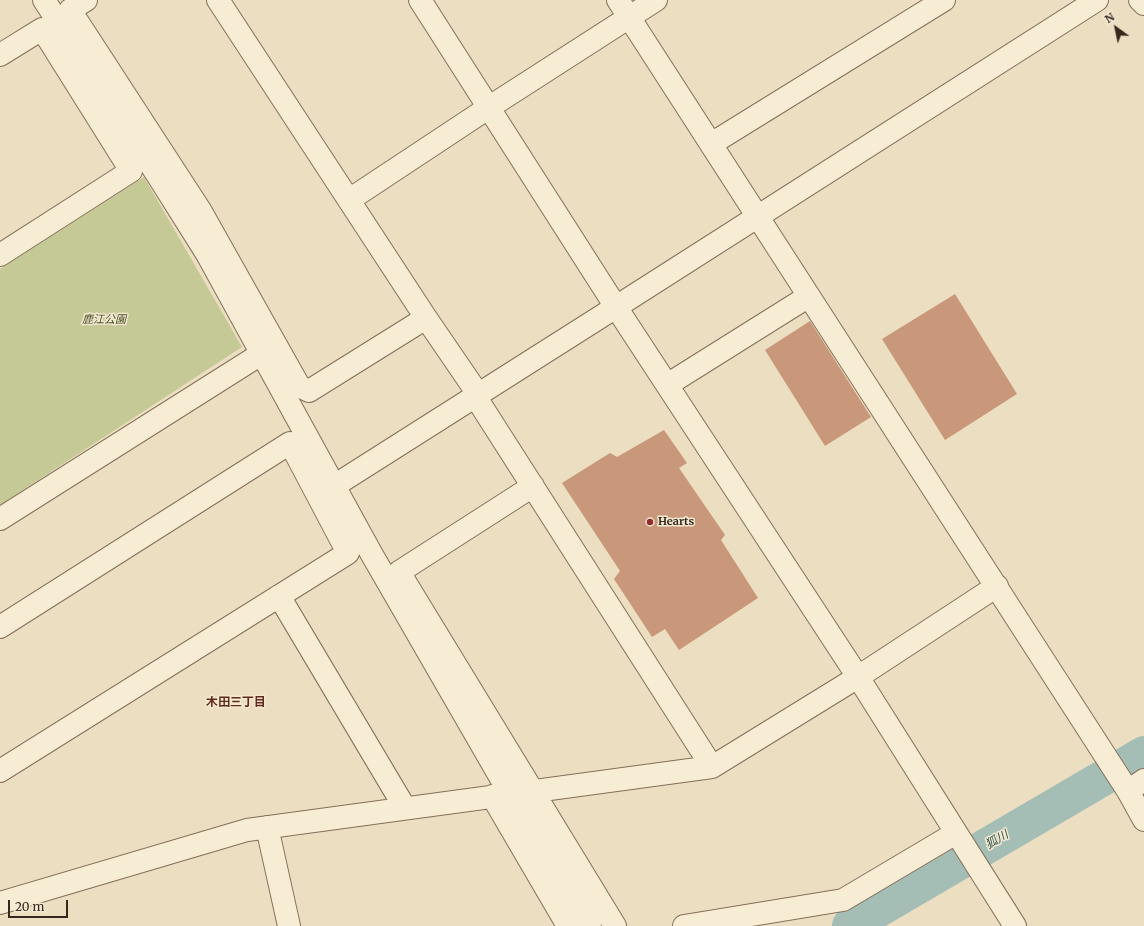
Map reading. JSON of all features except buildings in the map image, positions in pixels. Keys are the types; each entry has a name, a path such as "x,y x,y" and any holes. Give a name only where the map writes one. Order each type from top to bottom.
{"street":[{"path":"44,0 203,248 501,795 568,926"},
{"path":"86,0 70,10 200,210 299,386 309,391 426,318"},
{"path":"218,0 477,395 533,486 712,767"},
{"path":"420,0 616,307 858,677 1015,926"},
{"path":"349,200 488,108 624,8 656,0"},
{"path":"712,144 944,0"},
{"path":"334,486 1097,0"},
{"path":"1140,0 1144,4"},
{"path":"624,8 997,586 1136,786 1144,820"},
{"path":"0,55 42,29 131,171 0,254"},
{"path":"667,385 809,296"},
{"path":"0,519 261,354"},
{"path":"0,627 290,443 348,553 0,771"},
{"path":"533,486 400,572 532,791 616,926"},
{"path":"1,901 247,830 712,767 858,677 997,586"},
{"path":"279,596 405,808"},
{"path":"501,795 590,926"},
{"path":"267,827 289,926"},
{"path":"684,926 843,900 956,833"}],"green space":[{"name":"鹿江公園","path":"144,177 242,347 0,505 0,269"}],"waterway":[{"name":"狐川","path":"850,926 1144,754"}],"place":[{"name":"Hearts","path":"650,522"}],"district":[{"name":"木田三丁目","path":"236,703"}]}
